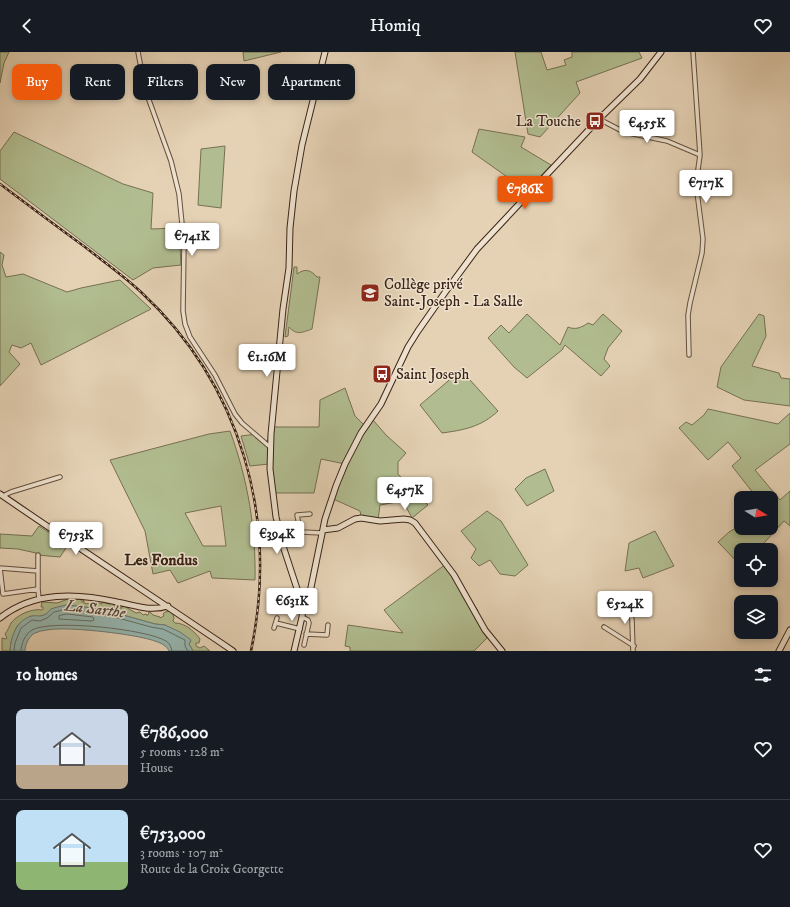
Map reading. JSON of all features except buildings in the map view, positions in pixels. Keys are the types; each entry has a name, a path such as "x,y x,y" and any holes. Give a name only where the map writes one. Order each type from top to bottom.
{"street":[{"path":"138,52 145,89 171,161 179,194 184,236 183,311 185,324 190,336 215,375 235,414 242,423 270,447"},
{"path":"294,651 303,608 278,528 272,493 270,447 273,404 290,258 290,215 302,145 325,52"},
{"path":"303,608 308,602 322,531 331,498 345,464 361,433 388,391 408,346 430,313 477,249 599,119 640,79 661,52"},
{"path":"689,355 688,315 702,253 703,239 696,184 700,155 693,52"},
{"path":"599,119 624,132 667,140 700,155"},
{"path":"1,495 60,477"},
{"path":"1,495 58,535 168,606 233,651"},
{"path":"310,514 297,515 300,530 302,532 322,531 338,528 355,519 361,518 380,521 404,519 415,523 454,575 485,630 502,651"},
{"path":"38,555 39,599"},
{"path":"38,570 0,568 3,594 38,589"},
{"path":"0,618 27,602 50,596 76,596 106,600 146,609 168,606"},
{"path":"628,598 632,620 633,649"},
{"path":"302,617 308,621 304,645"},
{"path":"274,628 277,618"},
{"path":"276,623 300,628"},
{"path":"306,634 327,635 328,625"},
{"path":"604,627 633,649"},
{"path":"779,651 790,630"}],"green space":[{"path":"0,52 9,52 4,63 0,83"},
{"path":"243,52 281,52 244,61"},
{"path":"515,52 541,52 547,70 566,65 564,60 572,57 572,52 639,52 642,58 576,82 580,93 540,137 528,134"},
{"path":"479,129 525,137 521,147 551,165 527,191 472,152"},
{"path":"14,132 123,184 153,193 151,229 179,228 181,265 153,268 133,280 0,179 0,151"},
{"path":"225,146 221,208 198,205 201,149"},
{"path":"0,252 4,255 2,265 6,277 23,274 67,292 120,280 151,309 41,365 31,343 21,348 12,345 9,352 20,364 0,386"},
{"path":"294,267 297,267 297,274 305,270 317,277 320,277 312,329 303,332 295,332 289,327 288,336 285,337"},
{"path":"527,314 560,345 568,327 578,328 588,323 593,325 603,314 622,331 608,348 604,359 610,366 601,376 565,345 562,350 527,378 514,367 488,338 501,325 509,333"},
{"path":"759,314 764,316 766,336 752,366 779,373 781,378 790,379 790,406 744,400 717,387 721,367"},
{"path":"461,370 498,411 485,421 472,427 442,433 420,405"},
{"path":"345,388 355,416 367,428 373,420 386,435 406,453 398,462 398,474 428,505 412,518 403,501 380,505 378,520 361,516 360,511 331,498 345,464 321,459 314,493 273,493 269,464 250,466 241,436 257,434 265,441 268,441 269,427 319,427 320,400"},
{"path":"708,409 778,424 790,413 790,444 755,470 772,491 752,491 732,466 741,458 728,442 708,460 679,428 686,422 692,425 704,415"},
{"path":"230,431 242,468 250,505 254,542 255,580 212,578 210,571 178,583 170,570 153,574 145,531 110,460 209,434","holes":["221,506 226,546 203,546 185,513"]},
{"path":"545,469 554,491 527,506 515,489 526,478"},
{"path":"790,491 790,526 784,521 778,528 778,498 780,500"},
{"path":"487,511 501,521 528,565 515,576 500,574 490,560 479,566 471,558 476,549 461,531"},
{"path":"39,526 68,545 60,557 37,555 36,553 18,549 0,548 0,534 32,536"},
{"path":"734,529 734,535 771,535 764,543 734,543 734,559 718,542"},
{"path":"655,531 674,566 643,578 639,568 625,571 629,543"},
{"path":"446,564 456,575 478,611 475,618 487,638 474,651 350,651 350,647 345,646 348,625 403,633 384,610"},
{"path":"71,598 71,601 72,598 82,600 82,602 84,599 84,603 114,603 114,609 117,609 117,604 120,604 120,608 124,606 136,613 140,612 143,615 148,615 150,612 160,618 164,616 163,614 165,612 172,611 174,618 173,621 175,623 182,624 189,628 200,639 199,643 196,643 196,646 200,648 204,646 210,651 193,651 189,644 191,641 165,625 155,624 101,609 66,605 52,609 45,615 38,617 31,616 19,624 11,642 10,651 2,651 2,638 7,638 5,634 11,623 17,617 29,611 42,610 42,602 57,603"}],"water":[{"name":"La Sarthe","path":"67,605 101,609 155,624 165,625 180,632 191,640 189,644 193,651 169,651 158,642 115,633 50,629 35,633 31,636 25,651 10,651 15,630 22,621 32,616 44,615 53,608"}],"railway":[{"path":"0,184 85,247 141,292 176,329 204,369 227,411 244,456 255,503 260,552 258,601 251,651"}],"place":[{"name":"La Touche","path":"595,121"},
{"name":"Collège privé Saint-Joseph - La Salle","path":"370,293"},
{"name":"Saint Joseph","path":"382,374"}],"district":[{"name":"Les Fondus","path":"161,560"}]}
